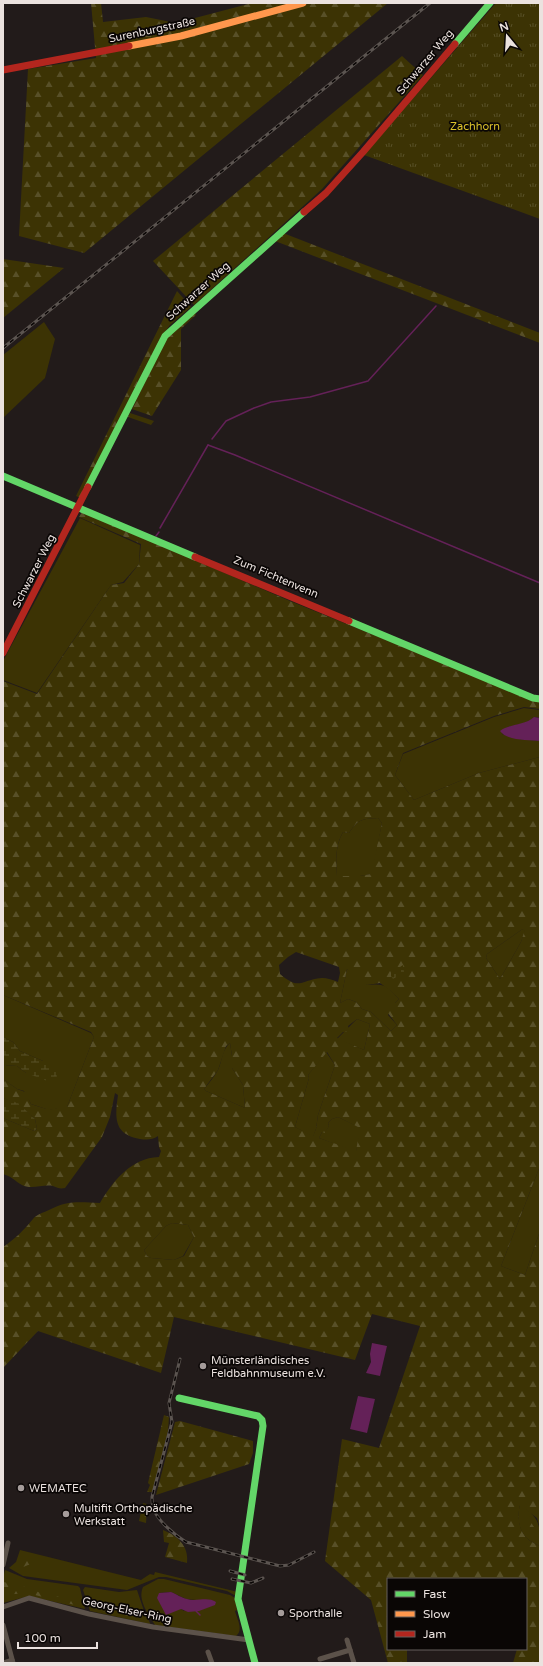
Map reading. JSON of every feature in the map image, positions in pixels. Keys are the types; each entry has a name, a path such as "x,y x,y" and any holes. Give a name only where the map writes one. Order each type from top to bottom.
{"street":[{"name":"Surenburgstraße","path":"3,70 181,36 303,3"},
{"name":"Schwarzer Weg","path":"3,653 79,507 165,336 259,250 326,193 363,152 490,3"},
{"name":"Zum Fichtenvenn","path":"3,476 533,698 540,699"},
{"path":"179,1398 258,1416 262,1420 263,1426 238,1599 255,1663"},
{"path":"3,1565 8,1543"},
{"name":"Georg-Elser-Ring","path":"3,1607 29,1598 88,1614 153,1627 249,1640"},
{"path":"3,1625 13,1661 3,1663"},
{"path":"347,1640 354,1663"},
{"path":"320,1659 350,1650"},
{"path":"208,1652 212,1663"}],"green space":[{"path":"91,3 101,3 103,22 146,17 176,23 252,3 388,3 84,253 19,236 28,69 96,58"},
{"name":"Zachhorn","path":"496,3 540,3 540,219 364,155"},
{"path":"402,56 423,75 322,189 194,305 153,261"},
{"path":"283,233 540,333 540,343 275,241"},
{"path":"3,259 64,268 3,318"},
{"path":"177,291 191,307 170,325 162,336 81,498 76,496"},
{"path":"195,311 196,315 181,329 181,370 152,416 132,409 166,338"},
{"path":"44,322 55,339 45,378 3,418 3,355"},
{"path":"130,413 154,421 151,425 128,417"},
{"path":"82,512 290,601 531,699 540,701 540,709 524,707 494,716 403,753 395,775 414,800 479,773 540,757 540,1166 501,1266 525,1275 540,1231 540,1528 537,1518 520,1505 519,1514 523,1533 529,1540 540,1547 540,1663 513,1663 517,1650 527,1650 527,1578 387,1578 387,1650 407,1650 407,1663 388,1663 371,1600 325,1561 342,1439 379,1448 420,1326 372,1314 355,1360 174,1317 161,1373 38,1331 3,1368 3,1247 19,1234 36,1216 68,1203 100,1203 117,1179 131,1166 149,1158 159,1157 161,1151 158,1136 145,1140 131,1137 120,1129 116,1110 118,1095 115,1093 110,1117 102,1137 65,1188 53,1186 26,1186 3,1174 3,1118 34,1131 37,1129 35,1119 18,1104 3,1098 3,1079 17,1089 28,1093 31,1104 50,1109 61,1106 67,1107 94,1037 91,1032 3,995 3,681 37,694 111,585 124,583 139,564 141,544 79,517","holes":["378,818 382,823 371,874 360,876 337,876 337,848 343,832 349,833 358,822","525,929 521,942 500,979 486,958 487,954 521,930","296,952 339,967 340,973 338,982 322,978 300,983 292,982 280,974 279,965","347,969 358,981 367,985 380,983 399,999 395,1003 388,1003 385,1009 397,1025 391,1031 371,1012 362,1009 356,1002 348,999 340,1003","357,1019 370,1024 364,1050 337,1038 343,1032 350,1032 348,1026","230,1043 232,1068 243,1085 245,1108 204,1089 218,1070 226,1046","327,1052 335,1065 318,1115 316,1129 313,1136 295,1127 309,1078 308,1075","338,1117 360,1128 356,1151 319,1138 322,1132 325,1133 329,1126 328,1123 332,1119","172,1223 188,1225 194,1237 184,1256 174,1260 151,1258 147,1256 144,1250 166,1226"]},
{"path":"80,518 140,545 139,564 123,582 111,585 37,693 3,680 3,661"},
{"path":"524,708 540,710 540,718 536,717 525,723 508,727 502,734 519,739 540,741 540,757 479,773 414,800 395,775 403,754 494,717"},
{"path":"378,818 382,823 372,874 360,876 337,876 337,848 343,832 349,833 358,822"},
{"path":"526,928 521,942 500,979 486,958 487,954"},
{"path":"403,965 404,972 393,979 391,976 391,971 394,971"},
{"path":"347,969 367,985 385,986 399,999 388,1015 397,1025 391,1031 371,1012 362,1009 356,1002 348,999 340,1003"},
{"path":"3,995 91,1033 94,1037 67,1107 49,1110 31,1104 24,1091 17,1089 3,1079 3,1065 17,1066 26,1073 43,1061 20,1051 13,1042 3,1037"},
{"path":"357,1019 370,1024 364,1050 337,1039"},
{"path":"3,1037 13,1042 20,1051 43,1061 56,1072 57,1076 55,1080 50,1082 26,1073 17,1066 3,1065"},
{"path":"230,1043 232,1068 243,1085 245,1108 204,1089 218,1070 224,1052"},
{"path":"326,1052 335,1065 318,1115 313,1137 295,1127 309,1078 308,1075"},
{"path":"3,1098 18,1103 35,1119 37,1129 34,1131 3,1118"},
{"path":"338,1117 361,1128 356,1152 319,1138 322,1132 325,1132 329,1126 328,1123 332,1119"},
{"path":"540,1166 540,1231 525,1275 501,1266"},
{"path":"172,1223 188,1225 194,1237 183,1256 174,1260 151,1258 147,1256 144,1250 166,1226"},
{"path":"164,1415 169,1417 168,1431 153,1492 147,1492 150,1485 148,1483"},
{"path":"180,1421 253,1441 253,1453 249,1464 156,1495 175,1422"},
{"path":"143,1503 147,1504 146,1523 139,1521"},
{"path":"520,1504 532,1514 538,1522 540,1547 525,1537 523,1533 519,1524"},
{"path":"526,1515 536,1530 538,1536 532,1532 529,1527"},
{"path":"163,1530 173,1535 181,1542 186,1552 187,1563 165,1557 169,1543 164,1542"},
{"path":"20,1550 141,1580 150,1574 154,1575 155,1572 238,1592 236,1596 227,1591 166,1577 159,1577 127,1590 23,1576 9,1568 16,1562"},
{"path":"25,1557 46,1563 28,1565 21,1568 16,1566 20,1559"},
{"path":"5,1570 27,1579 78,1586 80,1588 85,1609 29,1596 3,1603 3,1578"},
{"path":"158,1579 164,1579 230,1595 235,1598 237,1610 235,1611 240,1631 236,1636 155,1625 143,1602 143,1587","holes":["171,1592 186,1599 196,1600 184,1611 159,1593"]},
{"path":"4,1582 41,1593 82,1602 85,1606 83,1607 27,1593 3,1595"},
{"path":"85,1587 119,1592 137,1590 150,1624 90,1611 83,1590"},
{"path":"94,1603 121,1611 120,1615 91,1609 89,1604"},
{"path":"140,1610 148,1621 125,1615 126,1613"}],"shaded area":[{"path":"534,717 540,718 540,741 508,737 500,731 507,727 530,720"},
{"path":"372,1343 387,1346 380,1376 366,1373 371,1362 370,1354"},
{"path":"358,1396 375,1399 367,1433 350,1429"},
{"path":"171,1592 191,1600 209,1599 216,1602 215,1605 199,1611 188,1612 181,1609 166,1615 157,1598 159,1593"}],"waterway":[{"path":"212,439 226,421 254,408 271,402 310,397 368,381 436,306"},
{"path":"208,445 540,583"},
{"path":"160,528 208,445"},
{"path":"156,536 159,532"},
{"path":"196,1611 200,1615"}],"railway":[{"path":"3,348 430,3"},
{"path":"180,1359 169,1403 172,1422 152,1497 153,1507 158,1517 172,1532 186,1542 280,1566 289,1565 314,1552"},
{"path":"230,1571 245,1575"},
{"path":"232,1579 251,1583 263,1578"}],"traffic: fast":[{"path":"455,44 490,3"},
{"path":"88,487 165,336 304,212"},
{"path":"3,476 195,557"},
{"path":"349,621 533,698 540,699"},
{"path":"179,1398 258,1416 262,1420 263,1426 238,1599 255,1663"}],"traffic: slow":[{"path":"129,46 181,36 303,3"}],"traffic: jam":[{"path":"304,212 326,193 363,152 455,44"},
{"path":"3,70 129,46"},
{"path":"3,653 88,487"},
{"path":"195,557 349,621"}],"place":[{"name":"Münsterländisches Feldbahnmuseum e.V.","path":"203,1366"},
{"name":"WEMATEC","path":"21,1488"},
{"name":"Multifit Orthopädische Werkstatt","path":"66,1514"},
{"name":"Sporthalle","path":"281,1613"}]}
